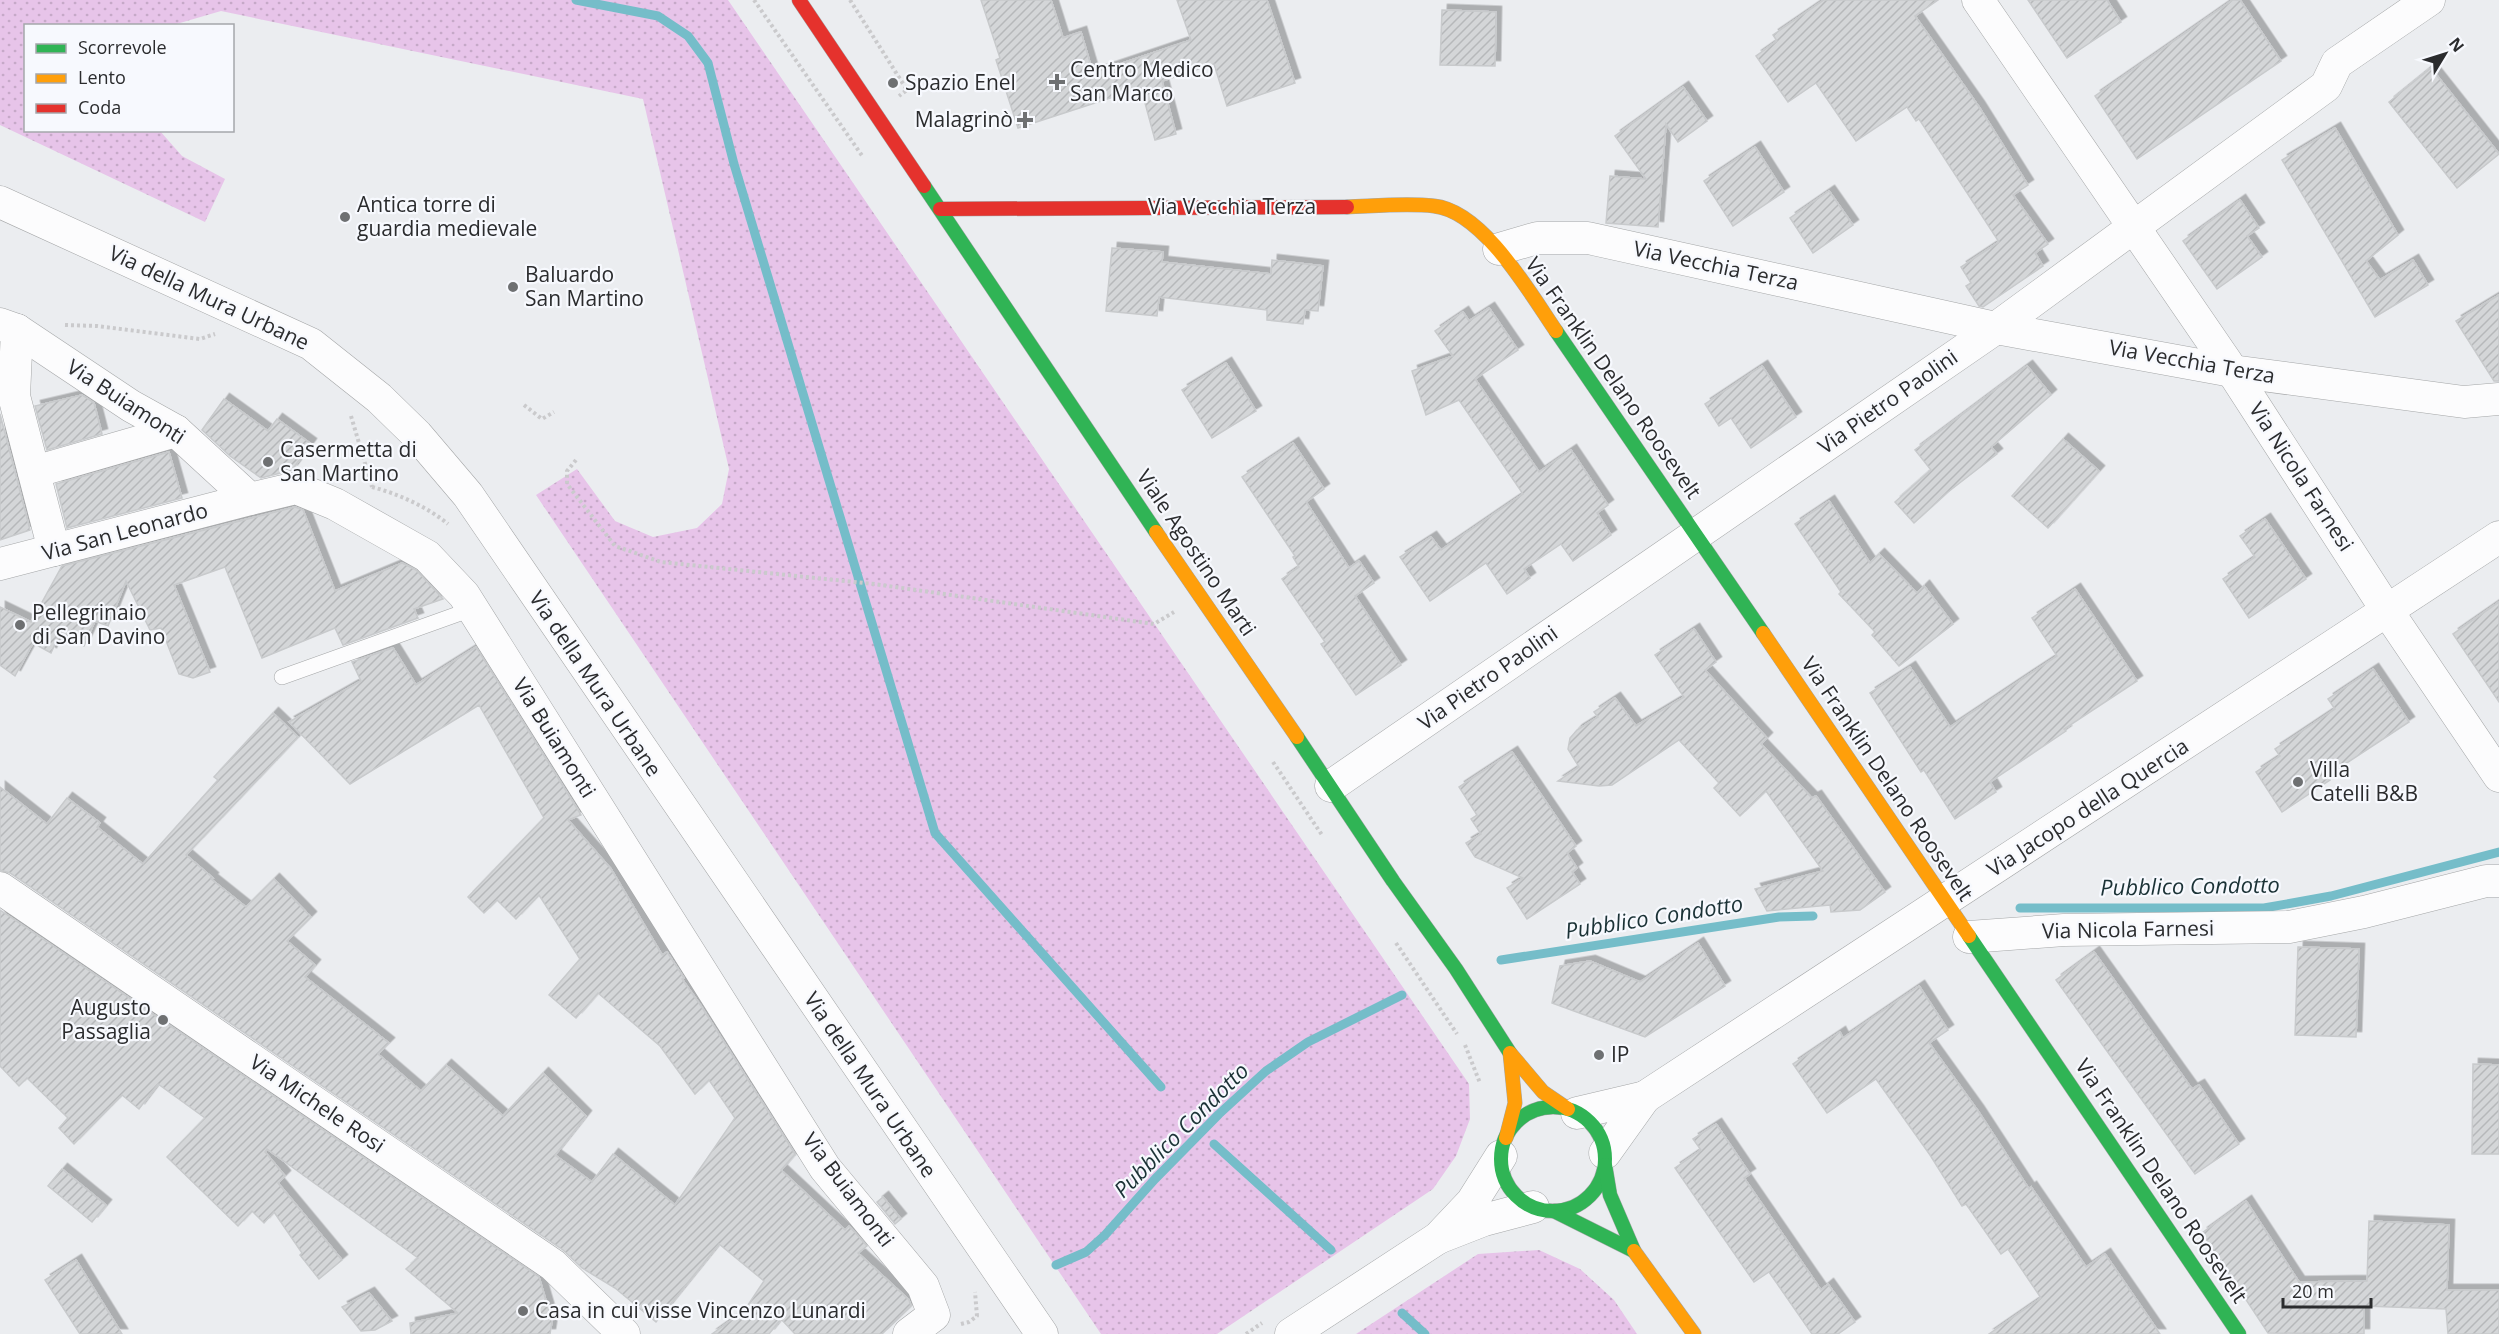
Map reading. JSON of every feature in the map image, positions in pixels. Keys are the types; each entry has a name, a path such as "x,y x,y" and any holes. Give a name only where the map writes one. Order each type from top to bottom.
{"main road":[{"name":"Viale Agostino Marti","path":"799,0 1200,598 1331,786 1510,1053 1543,1092 1573,1111"},
{"name":"Viale Agostino Marti","path":"832,22 849,76"},
{"name":"Via Vecchia Terza","path":"940,208 1436,206 1462,216 1499,249"},
{"name":"Via Franklin Delano Roosevelt","path":"1499,249 1696,534 2239,1334"},
{"name":"Viale Agostino Marti","path":"1503,1147 1515,1103 1510,1053"},
{"path":"1634,1251 1518,1198 1508,1185 1503,1171 1503,1147 1521,1118 1535,1110 1551,1107 1573,1111 1595,1128 1603,1143 1610,1195 1634,1251 1695,1334"},
{"path":"1543,1209 1566,1210 1582,1203 1591,1195 1603,1177 1605,1159"}],"street":[{"name":"Via Nicola Farnesi","path":"1978,0 2232,371 2388,612 2499,776"},
{"name":"Via Pietro Paolini","path":"1331,786 1996,328 2326,87 2337,63 2428,0"},
{"name":"Via della Mura Urbane","path":"0,202 311,344 379,398 417,435 468,495 1042,1334"},
{"name":"Via Vecchia Terza","path":"1499,249 1537,238 1588,238 1996,328 2232,371 2464,402 2499,399"},
{"path":"8,327 7,398 34,471 54,550"},
{"name":"Via Buiamonti","path":"8,327 131,406 176,431 250,499 297,488 334,504 427,556 464,595 825,1168 923,1286 934,1315"},
{"path":"34,471 176,431"},
{"name":"Via San Leonardo","path":"0,564 250,499"},
{"name":"Via Jacopo della Quercia","path":"1573,1111 1645,1097 2388,612 2499,537"},
{"name":"Via Nicola Farnesi","path":"1969,937 2064,930 2289,927 2364,912 2486,881 2499,881"},
{"name":"Via Michele Rosi","path":"0,888 553,1265 624,1334"},
{"name":"Via Jacopo della Quercia","path":"1605,1159 1645,1097"},
{"path":"1438,1238 1472,1202 1503,1147"},
{"path":"1291,1334 1438,1238 1484,1220 1543,1209"},
{"path":"909,1334 934,1315"}],"lane":[{"path":"282,677 458,614 471,606"}],"path":[{"path":"754,0 866,162"},
{"path":"850,0 907,90"},
{"path":"8,327 38,324 97,326 200,339 260,320"},
{"path":"524,405 542,419 554,412"},
{"path":"348,408 372,487"},
{"path":"576,460 567,471 567,484 615,546 661,562 846,583 874,584 1154,624 1200,598"},
{"path":"1165,604 1178,623"},
{"path":"1272,760 1325,839"},
{"path":"1392,937 1465,1045 1483,1092"},
{"path":"934,1315 963,1325 978,1316 975,1284"}],"shaded area":[{"path":"0,0 728,0 1469,1084 1470,1119 1456,1156 1433,1189 1217,1334 1101,1334 536,495 577,469 615,521 653,537 697,528 722,504 729,469 643,99 221,11 176,24 24,24 24,132 161,132 182,156 225,179 205,222 0,125"},
{"path":"1539,1250 1580,1269 1614,1300 1637,1334 1356,1334 1478,1254"}],"building":[{"path":"981,0 1051,0 1063,38 1081,32 1093,73 1191,40 1177,0 1267,0 1295,83 1227,106 1214,64 1162,81 1176,134 1155,140 1141,88 1018,128 996,60 1000,58"},
{"path":"1824,0 1938,0 1915,16 1979,107 2028,185 2013,195 2048,244 2035,253 2043,266 1983,307 1979,306 1966,286 1971,283 1961,267 1999,242 1919,119 1916,121 1907,107 1856,141 1816,83 1788,102 1756,56 1777,41 1773,35"},
{"path":"2028,0 2107,0 2121,22 2067,58"},
{"path":"2233,0 2240,0 2281,61 2137,159 2095,96"},
{"path":"1442,10 1496,12 1495,66 1440,65"},
{"path":"2431,68 2499,154 2457,188 2389,102"},
{"path":"1683,87 1707,121 1678,142 1666,124 1658,227 1606,223 1610,176 1646,179 1615,136"},
{"path":"2335,128 2398,235 2366,261 2380,280 2413,260 2428,285 2375,317 2282,160"},
{"path":"1755,147 1784,192 1733,226 1704,181"},
{"path":"1829,191 1853,225 1813,253 1790,218"},
{"path":"2240,200 2259,228 2247,236 2262,257 2217,289 2183,241"},
{"path":"1112,248 1163,252 1162,262 1271,274 1272,260 1323,266 1318,311 1305,310 1303,324 1267,320 1267,310 1159,297 1157,316 1106,311"},
{"path":"2499,295 2499,381 2494,381 2456,321"},
{"path":"1489,308 1518,350 1475,379 1539,472 1571,450 1608,505 1597,513 1611,535 1573,561 1561,544 1524,569 1530,578 1507,594 1486,563 1430,601 1400,557 1431,537 1441,550 1523,494 1459,400 1426,415 1412,371 1453,356 1435,331 1463,312 1469,321"},
{"path":"1226,363 1256,411 1212,438 1182,390"},
{"path":"1762,366 1796,417 1751,448 1731,418 1719,426 1705,404"},
{"path":"2027,366 2051,395 1991,447 1997,454 1948,492 1914,523 1895,502 1931,470 1915,450"},
{"path":"82,395 94,403 102,434 47,450 35,406"},
{"name":"Casermetta di San Martino","path":"224,399 268,431 277,419 311,444 292,470 261,478 230,456 202,430"},
{"path":"0,414 30,530 0,540"},
{"path":"2063,439 2099,471 2048,528 2012,496"},
{"path":"1293,443 1324,489 1306,502 1349,568 1359,561 1374,583 1355,596 1401,665 1356,695 1321,644 1325,642 1282,579 1299,567 1293,557 1295,556 1242,477"},
{"path":"169,452 182,498 67,528 56,484"},
{"path":"1829,501 1870,563 1879,554 1917,593 1924,586 1953,624 1899,666 1872,635 1875,632 1839,594 1841,592 1795,524"},
{"path":"295,507 303,510 335,591 402,563 416,570 443,599 414,609 418,618 343,645 335,628 262,658 225,567 174,585 210,672 193,678 179,674 161,628 150,630 126,581 108,626 95,621 84,646 60,633 51,653 33,643 15,676 0,665 0,607 31,622 62,566"},
{"path":"2265,519 2306,579 2249,618 2223,579 2255,557 2240,536"},
{"path":"2075,589 2137,681 1990,782 1996,792 1955,819 1924,770 1921,772 1870,693 1910,667 1950,727 2057,656 2032,618"},
{"path":"2499,602 2499,702 2453,634"},
{"path":"1694,629 1716,662 1705,670 1767,738 1761,744 1812,798 1816,796 1885,892 1860,910 1831,912 1830,905 1767,911 1755,889 1823,871 1766,791 1740,816 1714,788 1719,783 1679,740 1612,785 1599,786 1558,781 1579,767 1568,749 1570,738 1577,730 1598,717 1594,712 1615,698 1636,726 1684,697 1655,655"},
{"path":"476,647 581,815 568,820 611,869 662,955 667,952 795,1154 781,1170 845,1230 849,1226 867,1246 858,1253 909,1300 911,1306 882,1334 795,1334 781,1319 769,1334 712,1334 744,1311 764,1281 719,1244 656,1322 615,1288 582,1268 563,1250 10,873 0,870 0,787 47,824 67,798 100,823 97,827 143,864 218,780 214,777 273,713 298,737 186,855 246,907 274,879 311,917 287,941 315,965 305,977 389,1043 378,1054 421,1091 446,1065 503,1116 543,1073 586,1116 555,1155 592,1182 613,1154 675,1205 735,1118 709,1080 695,1094 660,1046 598,993 576,1018 549,995 580,959 539,895 516,919 497,900 484,913 468,897 544,818 479,705 350,784 289,722 361,681 352,662 393,648 416,685"},
{"path":"2373,669 2409,722 2327,776 2330,780 2282,812 2256,772 2280,756 2275,749 2335,709 2328,699"},
{"path":"1512,752 1576,846 1567,853 1577,868 1572,872 1580,884 1527,919 1507,888 1523,878 1475,857 1466,843 1481,834 1471,819 1477,815 1459,787"},
{"path":"0,910 539,1277 552,1321 550,1334 411,1334 410,1323 458,1313 406,1269 418,1258 267,1149 265,1152 285,1176 278,1183 342,1260 319,1279 300,1255 302,1253 274,1212 264,1223 252,1211 238,1226 167,1157 205,1118 158,1084 139,1109 122,1095 74,1144 59,1128 68,1118 27,1078 19,1086 0,1066"},
{"path":"1698,943 1725,986 1645,1037 1552,1003 1560,966 1590,961 1640,982"},
{"path":"2298,947 2359,949 2356,1037 2295,1035"},
{"path":"2094,952 2192,1089 2199,1085 2239,1144 2195,1174 2056,980"},
{"path":"1919,986 1948,1030 1929,1043 1978,1111 2029,1189 2031,1187 2086,1267 2105,1254 2160,1334 1989,1334 2041,1298 2008,1249 2001,1254 1966,1204 1962,1206 1930,1155 1876,1079 1827,1113 1793,1064 1840,1032 1843,1038"},
{"path":"2473,1064 2499,1065 2499,1154 2472,1154"},
{"path":"1716,1124 1750,1174 1744,1178 1821,1290 1828,1284 1855,1322 1838,1334 1812,1334 1769,1272 1754,1282 1675,1168 1701,1150 1693,1139"},
{"path":"62,1169 106,1205 92,1222 48,1186"},
{"path":"883,1197 901,1219 895,1224 877,1202"},
{"path":"2246,1201 2299,1282 2367,1281 2369,1221 2449,1225 2447,1290 2499,1290 2499,1334 2448,1334 2446,1309 2364,1306 2364,1334 2268,1333 2202,1233"},
{"path":"76,1260 122,1334 80,1334 45,1280"},
{"path":"369,1293 392,1321 375,1330 361,1331 342,1307"}],"waterway":[{"path":"576,0 658,16 688,36 708,63 734,164 935,833 1161,1087"},
{"name":"Pubblico Condotto","path":"2020,908 2264,908 2331,896 2499,852"},
{"name":"Pubblico Condotto","path":"1501,960 1779,917 1813,916"},
{"name":"Pubblico Condotto","path":"1056,1265 1086,1252 1105,1235 1155,1179 1219,1114 1266,1071 1308,1042 1402,995"},
{"path":"1214,1144 1331,1250"},
{"path":"1402,1313 1425,1334"}],"traffic: fast":[{"path":"924,186 1156,532"},
{"path":"1556,331 1763,633"},
{"path":"1297,737 1393,881 1456,969 1510,1053"},
{"path":"1969,936 2239,1334"},
{"path":"1553,1107 1573,1111 1590,1122 1601,1139 1605,1159 1601,1179 1590,1196 1573,1207 1553,1211 1533,1207 1516,1196 1505,1179 1501,1159 1505,1139 1516,1122 1533,1111 1553,1107"},
{"path":"1554,1211 1634,1251 1610,1195 1605,1165"}],"traffic: slow":[{"path":"1347,207 1423,205 1452,211 1470,222 1504,256 1556,331"},
{"path":"1156,532 1297,737"},
{"path":"1763,633 1969,936"},
{"path":"1506,1138 1515,1103 1510,1053 1543,1092 1568,1109"},
{"path":"1634,1251 1694,1334"}],"traffic: jam":[{"path":"799,0 924,186"},
{"path":"940,209 1347,207"}],"place":[{"name":"Centro Medico San Marco","path":"1057,82"},
{"name":"Spazio Enel","path":"893,83"},
{"name":"Malagrinò","path":"1025,120"},
{"name":"Antica torre di guardia medievale","path":"345,217"},
{"name":"Baluardo San Martino","path":"513,287"},
{"name":"Casermetta di San Martino","path":"268,462"},
{"name":"Pellegrinaio di San Davino","path":"20,625"},
{"name":"Villa Catelli B&B","path":"2298,782"},
{"name":"Augusto Passaglia","path":"163,1020"},
{"name":"IP","path":"1599,1055"},
{"name":"Casa in cui visse Vincenzo Lunardi","path":"523,1311"}]}
